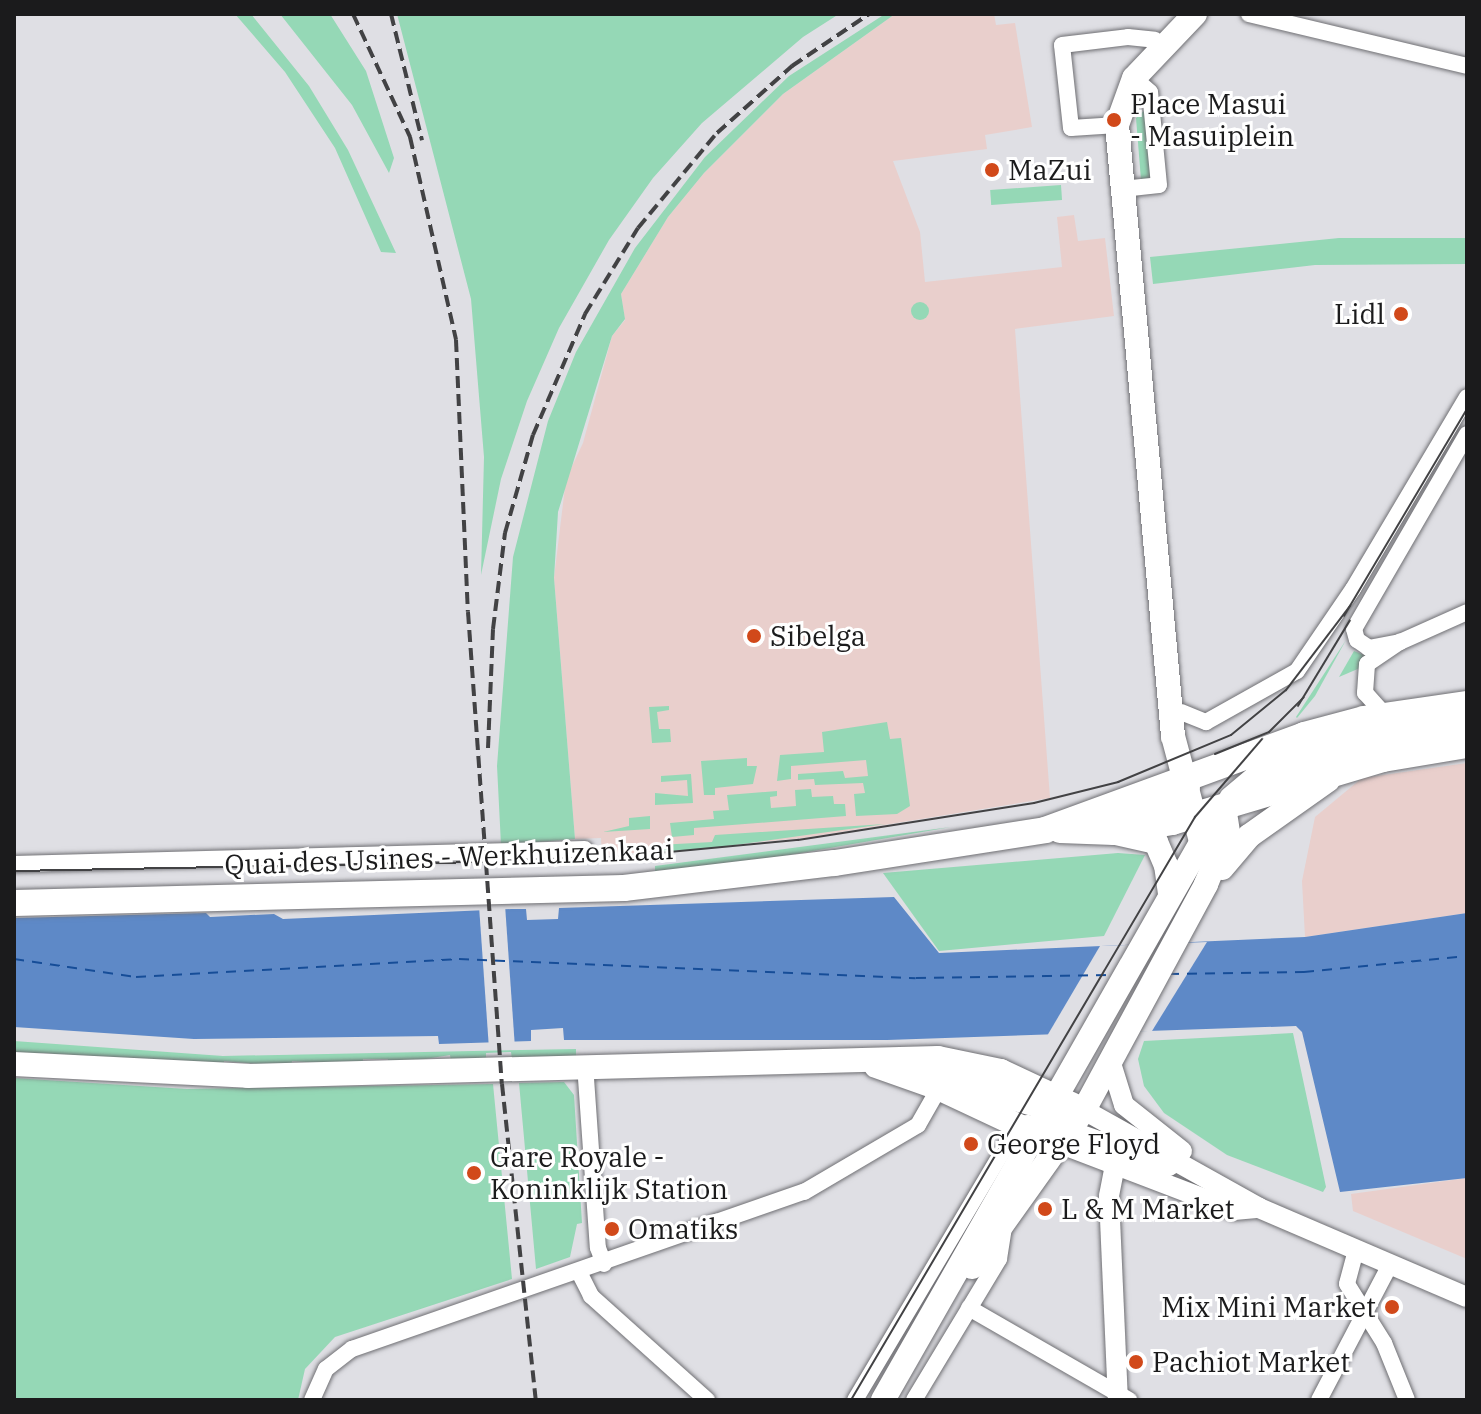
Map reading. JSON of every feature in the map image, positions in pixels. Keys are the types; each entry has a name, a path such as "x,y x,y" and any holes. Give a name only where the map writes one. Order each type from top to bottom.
{"main road":[{"path":"1074,831 1175,801 1179,785 1195,762 1181,712 1156,512 1117,125 1134,78 1155,40 1179,14"},
{"path":"1134,78 1195,14"},
{"path":"1156,512 1156,582 1179,785 1195,814 1201,841"},
{"name":"Quai des Usines - Werkhuizenkaai","path":"14,903 624,888 835,863 1045,830 1179,785 1290,739 1385,715 1467,704"},
{"path":"1114,832 1224,806 1260,786 1372,738 1467,724"},
{"path":"1260,786 1467,745"},
{"path":"1206,884 1249,836 1343,770"},
{"path":"1179,785 1224,806"},
{"path":"937,1309 1004,1229 1084,1110 1169,943 1206,884 1228,832 1224,806"},
{"path":"883,1400 937,1309 1039,1118 1094,1033 1170,894 1224,806"},
{"path":"1045,830 1114,832 1156,842 1166,865 1170,894"},
{"path":"860,1062 901,1073 949,1075 1001,1071 1039,1118"},
{"path":"14,1064 248,1076 585,1064 860,1062 949,1075 1039,1118 1065,1138"},
{"path":"1039,1118 1084,1110"}],"street":[{"path":"1249,14 1467,66"},
{"path":"1117,125 1071,128 1062,45 1128,37 1155,40"},
{"path":"1122,189 1159,185 1150,92 1134,78"},
{"path":"1181,712 1206,722 1269,691 1297,671 1353,589 1467,397"},
{"path":"1373,653 1357,640 1354,629 1467,434"},
{"path":"1385,715 1365,693 1367,664 1373,653 1467,612"},
{"name":"Quai des Usines - Werkhuizenkaai","path":"14,864 585,849"},
{"path":"1110,1060 1124,1105 1259,1208 1467,1297"},
{"path":"585,1064 598,1248 604,1264"},
{"path":"312,1400 326,1369 352,1349 580,1274 804,1192 918,1125 949,1075"},
{"path":"1084,1110 1226,1185"},
{"path":"855,1400 1039,1118"},
{"path":"1065,1138 1226,1185"},
{"path":"1065,1138 1115,1165 1234,1210 1259,1208"},
{"path":"1115,1165 1109,1196 1121,1398"},
{"path":"914,1400 1003,1252 1004,1229"},
{"path":"1356,1250 1346,1275 1347,1284 1368,1312 1407,1400"},
{"path":"1319,1400 1368,1312 1390,1265"},
{"path":"580,1274 586,1291 707,1400"},
{"path":"969,1308 1121,1398"}],"shaded area":[{"path":"895,14 994,14 996,25 1015,23 1032,127 985,135 987,149 893,161 920,232 925,282 1062,267 1057,217 1074,215 1078,241 1105,238 1114,316 1015,329 1050,798 804,838 602,856 601,838 575,839 554,578 566,479 583,443 612,336 625,320 621,294 668,217 704,173 783,94"},
{"path":"1467,763 1467,913 1305,937 1302,881 1315,817 1362,778"},
{"path":"1467,1178 1467,1259 1353,1211 1351,1194"}],"green space":[{"path":"235,14 251,14 309,86 348,150 396,253 381,252 335,148 285,72"},
{"path":"280,14 330,14 366,71 394,158 389,173 352,105"},
{"path":"397,14 839,14 803,37 702,123 653,178 609,240 559,328 527,401 501,479 481,575 484,457 471,299"},
{"path":"885,14 895,14 783,94 704,173 668,217 621,294 625,319 612,336 558,512 554,578 575,839 501,845 497,766 513,557 548,421 576,352 635,248 705,157 789,76"},
{"path":"1146,109 1151,179 1141,180 1136,118"},
{"path":"1061,185 1062,200 991,205 990,190"},
{"path":"1339,238 1467,238 1467,264 1315,265 1153,284 1150,257"},
{"path":"920,302 929,311 920,320 911,311"},
{"path":"1346,640 1315,696 1297,718 1296,717"},
{"path":"1354,651 1367,656 1360,668 1339,677"},
{"path":"669,706 669,710 657,712 659,729 670,729 671,742 652,743 649,707"},
{"path":"887,722 890,739 901,738 910,806 897,814 856,816 854,794 865,793 863,783 815,785 814,779 798,780 798,774 843,771 845,778 868,776 866,760 791,766 791,779 777,781 780,755 824,752 822,732"},
{"path":"747,758 747,766 757,766 753,784 715,788 715,795 704,795 701,761"},
{"path":"691,774 693,803 655,805 655,793 688,796 687,780 661,782 661,776"},
{"path":"811,789 812,797 833,796 834,804 845,804 846,816 694,828 694,835 672,837 670,823 714,819 713,811 729,810 727,795 777,791 777,796 770,797 771,808 796,806 795,790"},
{"path":"650,816 650,829 603,832 629,826 629,818"},
{"path":"885,824 713,848 660,852 659,845 712,842 715,835"},
{"path":"951,827 743,863 655,871 655,866"},
{"path":"1118,853 1145,855 1104,936 939,951 883,873"},
{"path":"1293,1033 1326,1187 1323,1192 1227,1155 1164,1113 1144,1086 1138,1059 1144,1041"},
{"path":"14,1041 223,1056 576,1049 576,1056 512,1059 511,1052 486,1053 486,1060 451,1062 450,1055 388,1065 388,1059 363,1059 362,1066 292,1061 291,1067 224,1061 224,1068 42,1053 14,1057"},
{"path":"14,1078 187,1089 493,1084 512,1279 335,1337 305,1369 298,1400 14,1400"},
{"path":"564,1082 574,1095 582,1223 577,1224 570,1257 536,1269 519,1083"}],"water":[{"path":"894,897 939,953 1305,937 1467,913 1467,1178 1340,1192 1302,1032 1296,1026 887,1040 564,1040 563,1028 531,1030 531,1041 439,1044 438,1036 194,1039 14,1027 14,918 206,913 210,917 274,914 283,919 526,909 527,920 558,919 559,908"}],"pier":[{"path":"505,905 515,1045 489,1046 479,907"},
{"path":"1207,942 1152,1031 1047,1036 1100,946"}],"ferry route":[{"path":"1169,974 1304,972 1467,956"},
{"path":"14,959 136,977 459,959 916,978 1111,975"}],"tram line":[{"path":"1344,616 1467,409"},
{"path":"14,871 585,860 798,840 1034,803 1118,782 1231,735 1286,690 1350,606"},
{"path":"1298,706 1350,620"},
{"path":"1215,754 1269,732 1304,697"},
{"path":"851,1400 1195,817 1262,739"}],"railway":[{"path":"353,14 410,137 456,340 468,612 502,1084 536,1400"},
{"path":"391,14 422,140"},
{"path":"488,748 493,629 505,533 533,435 585,314 638,228 717,133 792,66 869,14"}],"place":[{"name":"Place Masui - Masuiplein","path":"1114,120"},
{"name":"MaZui","path":"992,170"},
{"name":"Lidl","path":"1401,314"},
{"name":"Sibelga","path":"754,636"},
{"name":"George Floyd","path":"971,1144"},
{"name":"Gare Royale - Koninklijk Station","path":"474,1173"},
{"name":"L & M Market","path":"1045,1209"},
{"name":"Omatiks","path":"612,1229"},
{"name":"Mix Mini Market","path":"1392,1307"},
{"name":"Pachiot Market","path":"1136,1362"}]}
